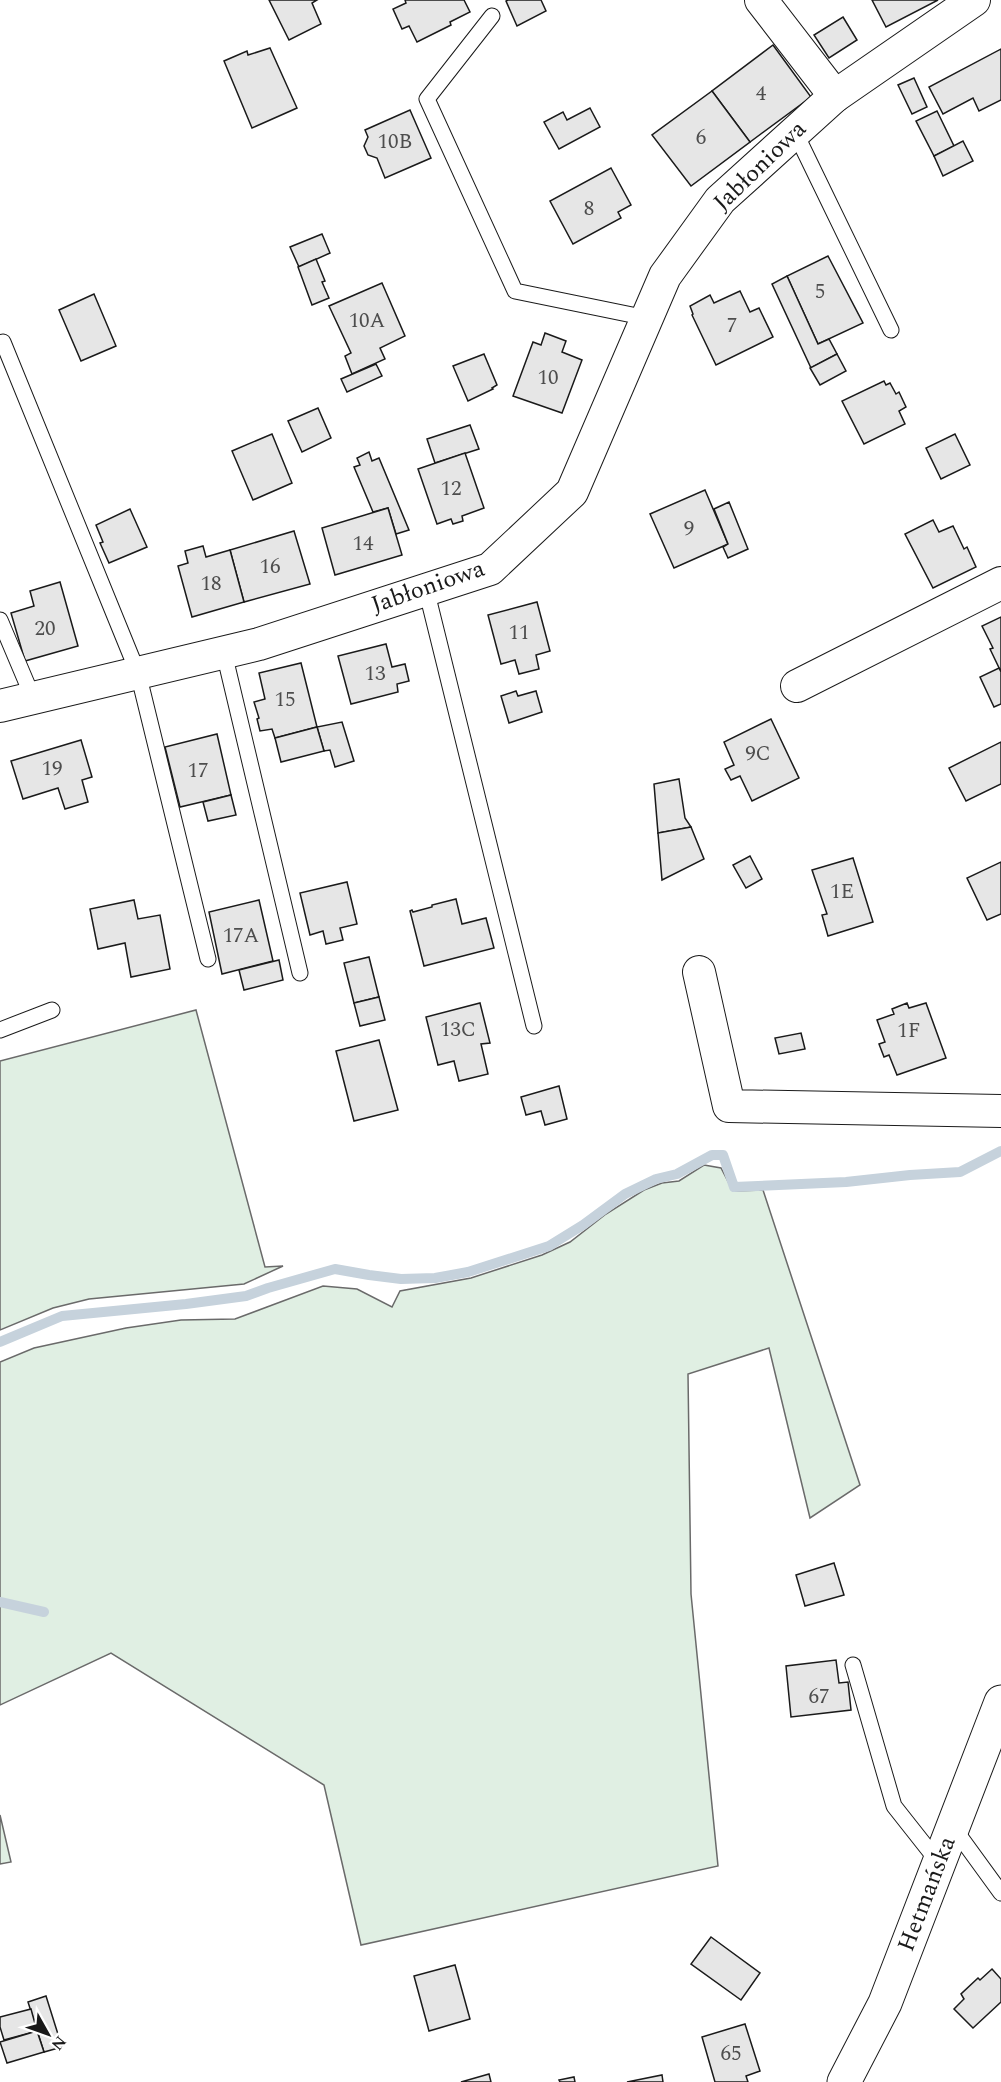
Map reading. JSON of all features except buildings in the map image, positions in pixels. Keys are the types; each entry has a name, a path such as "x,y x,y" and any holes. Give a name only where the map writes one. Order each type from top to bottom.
{"street":[{"path":"761,0 835,96"},
{"name":"Jabłoniowa","path":"0,706 259,644 490,569 572,492 665,276 720,200 835,96 974,0"},
{"path":"797,686 1001,583"},
{"path":"699,972 729,1106 1001,1111"},
{"name":"Hetmańska","path":"844,2082 885,2003 1001,1702"}],"lane":[{"path":"492,16 427,99 515,291 647,318"},
{"path":"795,132 891,330"},
{"path":"3,342 138,673 208,959"},
{"path":"426,590 534,1026"},
{"path":"0,620 33,698"},
{"path":"224,653 300,973"},
{"path":"0,1030 52,1010"},
{"path":"853,1665 894,1806 939,1863"},
{"path":"953,1827 1001,1893"}],"green space":[{"path":"196,1010 265,1267 283,1266 244,1284 89,1299 53,1308 0,1330 0,1061"},
{"path":"704,1165 721,1168 733,1191 763,1190 860,1485 810,1518 769,1348 688,1374 691,1594 718,1866 361,1945 324,1785 111,1653 0,1705 0,1362 34,1348 126,1328 181,1320 235,1319 323,1286 357,1289 392,1307 400,1291 471,1278 542,1255 570,1242 606,1214 644,1190 662,1183 679,1181"},
{"path":"0,1815 11,1862 0,1864"}],"waterway":[{"path":"0,1342 62,1316 246,1296 335,1269 401,1279 435,1278 468,1272 549,1246 583,1225 625,1194 656,1179 677,1174 712,1155 723,1155 734,1187 846,1182 960,1172 1001,1151"},
{"path":"0,1602 44,1612"}]}
